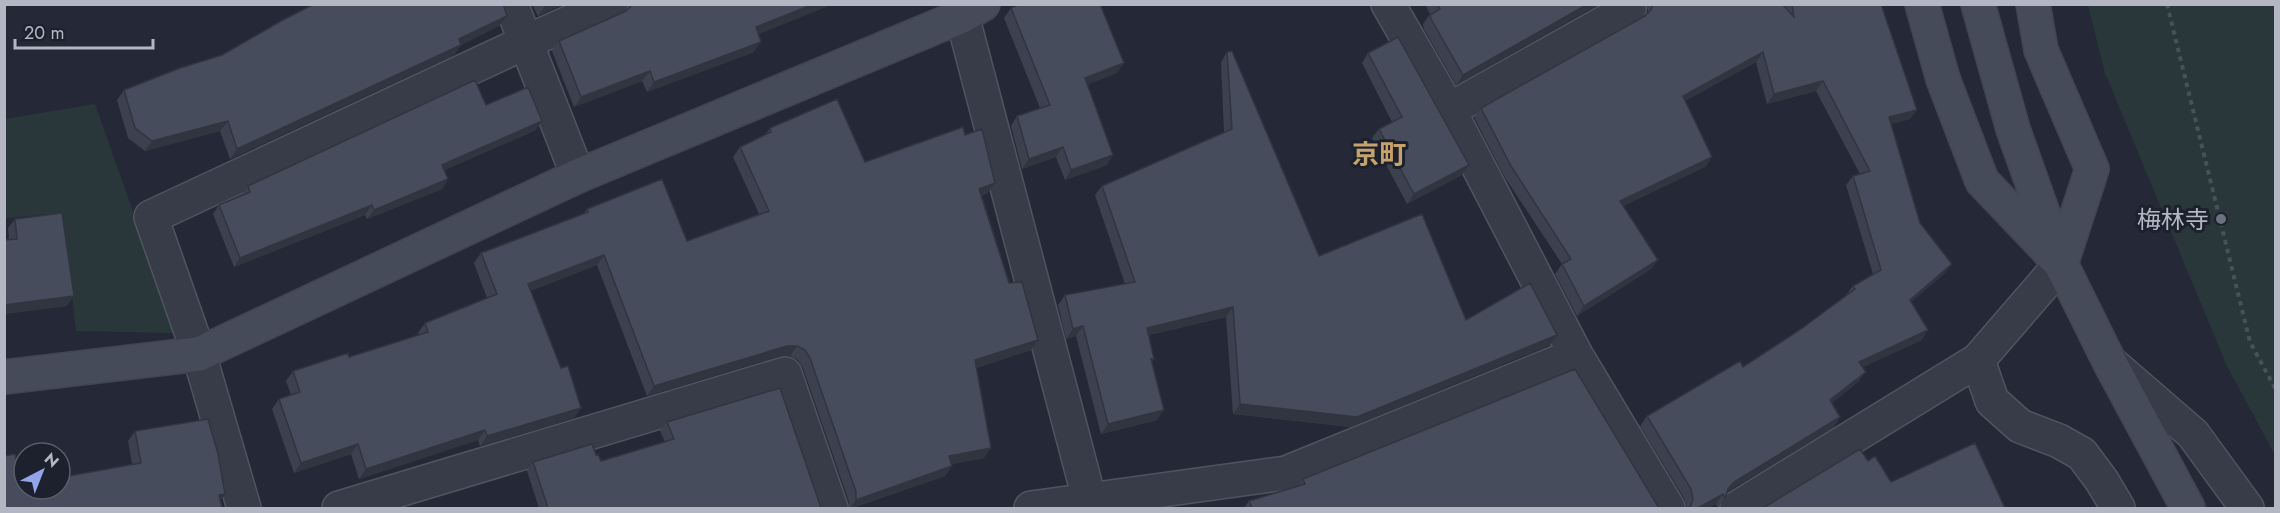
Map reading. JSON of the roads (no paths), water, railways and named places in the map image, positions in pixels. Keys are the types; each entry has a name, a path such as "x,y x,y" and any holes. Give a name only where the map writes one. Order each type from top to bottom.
{"street":[{"path":"511,4 578,176"},
{"path":"244,508 199,354 151,217 611,4"},
{"path":"1388,4 1449,110 1576,355 1668,508"},
{"path":"1449,110 1629,9 1627,4"},
{"path":"1922,4 1942,79 1982,181 2061,264"},
{"path":"1978,4 2013,129 2061,264 2110,363 2188,508"},
{"path":"1737,508 1978,360 2061,264 2092,169 2041,50 2033,4"},
{"path":"4,377 199,354 578,176 968,8 1090,502"},
{"path":"1031,508 1090,502 1286,473 1576,355"},
{"path":"1978,360 1992,401 2020,426 2059,441 2082,454 2118,508"},
{"path":"2110,363 2193,434 2247,508"},
{"path":"339,508 785,374 831,508"}],"place":[{"name":"梅林寺","path":"2221,219"}],"district":[{"name":"京町","path":"1379,154"}]}
